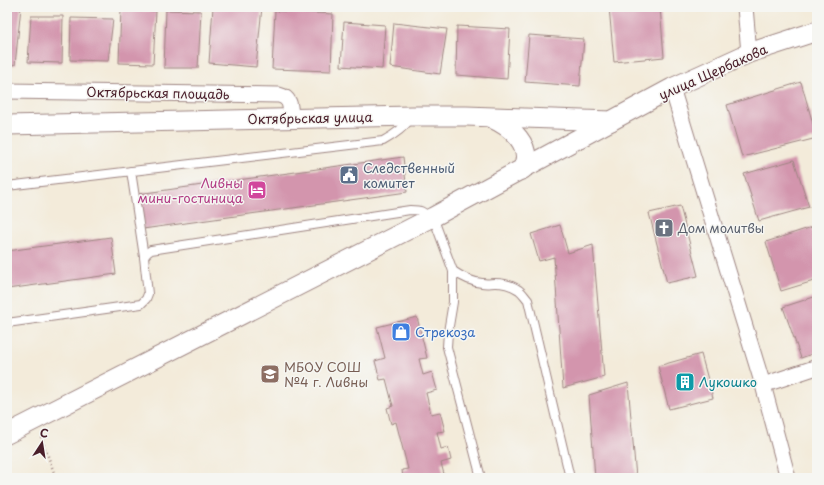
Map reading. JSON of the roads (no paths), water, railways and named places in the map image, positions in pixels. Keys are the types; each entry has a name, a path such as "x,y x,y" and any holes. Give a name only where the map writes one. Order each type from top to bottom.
{"street":[{"path":"745,7 749,53"},
{"name":"улица Щербакова","path":"7,434 431,218 672,88 749,53 817,31"},
{"path":"672,88 763,386 788,478"},
{"name":"Октябрьская площадь","path":"7,91 279,94 287,98 289,102 291,119"},
{"name":"Октябрьская улица","path":"7,125 412,116 612,121"},
{"path":"488,117 504,125 516,134 521,141 524,146 526,157 522,170"},
{"path":"763,386 817,366"}],"lane":[{"path":"7,186 384,141 407,124 412,116"},
{"path":"7,323 141,304 146,300 148,294 144,257 131,171"},
{"path":"144,257 151,250 410,210 422,211 431,218 453,271 453,302 447,347 481,478"},
{"path":"453,271 462,278 483,283 496,283 512,286 520,291 528,300 570,478"}],"place":[{"name":"Следственный комитет","path":"349,175"},
{"name":"Ливны мини-гостиница","path":"257,190"},
{"name":"Дом молитвы","path":"664,228"},
{"name":"Стрекоза","path":"401,332"},
{"name":"МБОУ СОШ №4 г. Ливны","path":"270,374"},
{"name":"Лукошко","path":"685,382"}]}
